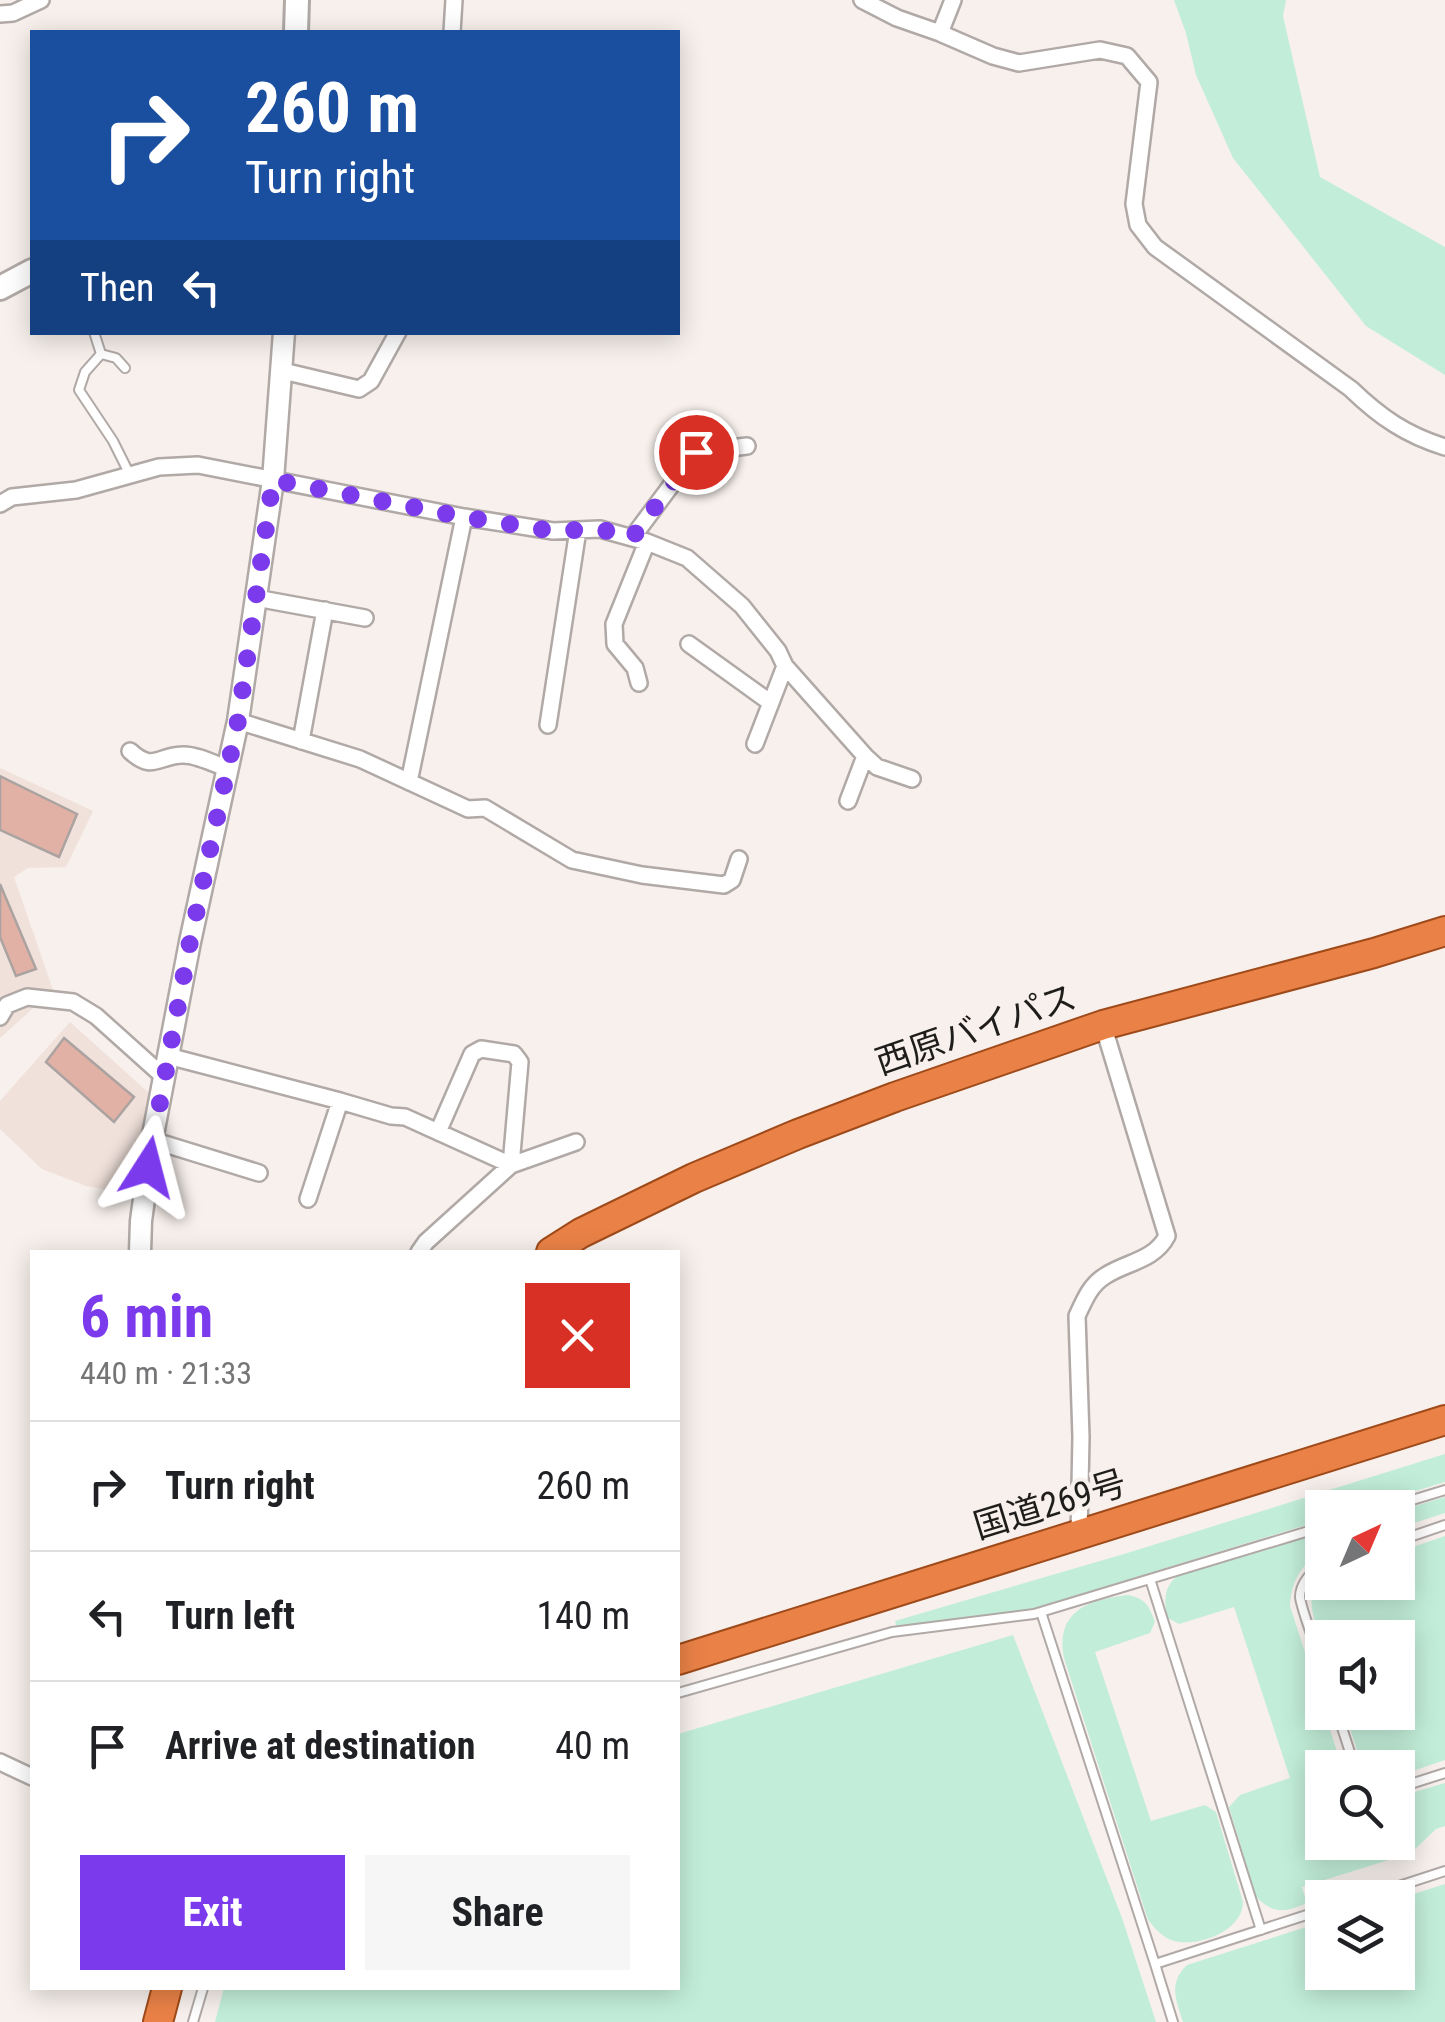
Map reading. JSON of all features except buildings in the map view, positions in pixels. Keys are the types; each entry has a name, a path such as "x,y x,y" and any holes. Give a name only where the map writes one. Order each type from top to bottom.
{"highway":[{"name":"西原バイパス","path":"555,1250 636,1204 895,1097 1103,1025 1445,931"},
{"name":"国道269号","path":"680,1659 1445,1420"},
{"path":"158,2022 166,1990"}],"main road":[{"path":"296,30 298,0"},
{"path":"0,288 30,272"}],"street":[{"path":"0,14 13,13 40,0"},
{"path":"452,30 454,0"},
{"path":"862,0 993,56 1020,62 1100,50 1126,56 1149,82 1134,204 1138,224 1155,247 1351,389 1375,413 1420,439 1445,446"},
{"path":"940,33 952,0"},
{"path":"140,1250 152,1140 238,721 273,480 284,335"},
{"path":"283,371 359,389 370,381 396,335"},
{"path":"640,683 635,668 615,644 614,624 640,540 696,452 748,446"},
{"path":"0,504 12,497 76,490 159,467 198,465 464,517 553,531 600,529 640,540 687,558 742,606 785,666 865,756 877,766 912,779"},
{"path":"409,782 464,517"},
{"path":"548,725 578,530"},
{"path":"256,598 365,618"},
{"path":"302,741 325,610"},
{"path":"689,644 770,704"},
{"path":"755,744 785,666"},
{"path":"238,721 360,760 468,809 485,808 572,860 642,875 724,885 732,880 739,859"},
{"path":"130,751 140,760 153,763 184,754 228,769"},
{"path":"848,802 865,756"},
{"path":"0,1016 7,1005 27,997 74,1002 166,1066 405,1117 511,1165"},
{"path":"1078,1535 1076,1316 1095,1284 1155,1252 1167,1236 1103,1025"},
{"path":"438,1132 472,1054 481,1049 514,1054 520,1062 511,1165"},
{"path":"308,1199 340,1101"},
{"path":"152,1140 259,1173"},
{"path":"420,1250 511,1165 576,1142"},
{"path":"0,1762 30,1776"}],"lane":[{"path":"95,335 101,354"},
{"path":"101,354 116,358 125,368"},
{"path":"101,354 85,372 79,390 113,440 130,475"},
{"path":"1415,1499 1445,1490"},
{"path":"1415,1535 1445,1525"},
{"path":"680,1692 892,1632 1040,1612 1305,1532"},
{"path":"1150,1578 1261,1930"},
{"path":"1305,1584 1300,1598 1307,1620"},
{"path":"1040,1612 1173,2022"},
{"path":"1415,1782 1445,1772"},
{"path":"1415,1881 1445,1871"},
{"path":"1155,1964 1305,1916"},
{"path":"193,2022 202,1990"}],"shaded area":[{"path":"0,768 93,811 66,867 28,868 14,877 53,990 0,1038"},
{"path":"70,1022 151,1095 130,1194 86,1186 42,1169 0,1129 0,1101"}],"green space":[{"path":"1174,0 1286,0 1283,16 1320,177 1445,247 1445,375 1366,326 1233,158 1196,75"},
{"path":"1445,1454 1445,1482 1415,1491 1329,1490"},
{"path":"1445,1497 1445,1513 1415,1523 1415,1506"},
{"path":"1305,1498 1305,1525 1026,1611 897,1629 895,1621"},
{"path":"1445,1536 1445,1760 1415,1770 1415,1750 1357,1750 1351,1730 1415,1730 1415,1620 1316,1620 1312,1601 1415,1600 1415,1546"},
{"path":"1305,1538 1305,1566 1292,1589 1290,1606 1305,1652 1305,1730 1330,1730 1337,1750 1305,1750 1305,1860 1389,1860 1324,1880 1305,1880 1305,1904 1293,1908 1269,1907 1256,1897 1229,1807 1240,1795 1290,1778 1234,1607 1179,1624 1168,1618 1165,1600 1170,1584 1179,1575"},
{"path":"1127,1595 1142,1600 1148,1607 1155,1622 1150,1633 1095,1652 1151,1821 1205,1805 1216,1812 1243,1902 1237,1920 1200,1941 1170,1940 1148,1920 1064,1658 1065,1629 1078,1611 1099,1600"},
{"path":"1013,1635 1122,1918 1156,2022 215,2022 223,1990 680,1990 680,1733"},
{"path":"1445,1783 1445,1826 1436,1829 1415,1849 1415,1792"},
{"path":"1445,1884 1445,2022 1183,2022 1176,1985 1187,1965 1305,1927 1305,1990 1415,1990 1415,1894"}],"route":[{"path":"148,1167 190,942 238,721 273,480 464,517 553,531 600,529 632,538 696,452"}]}
